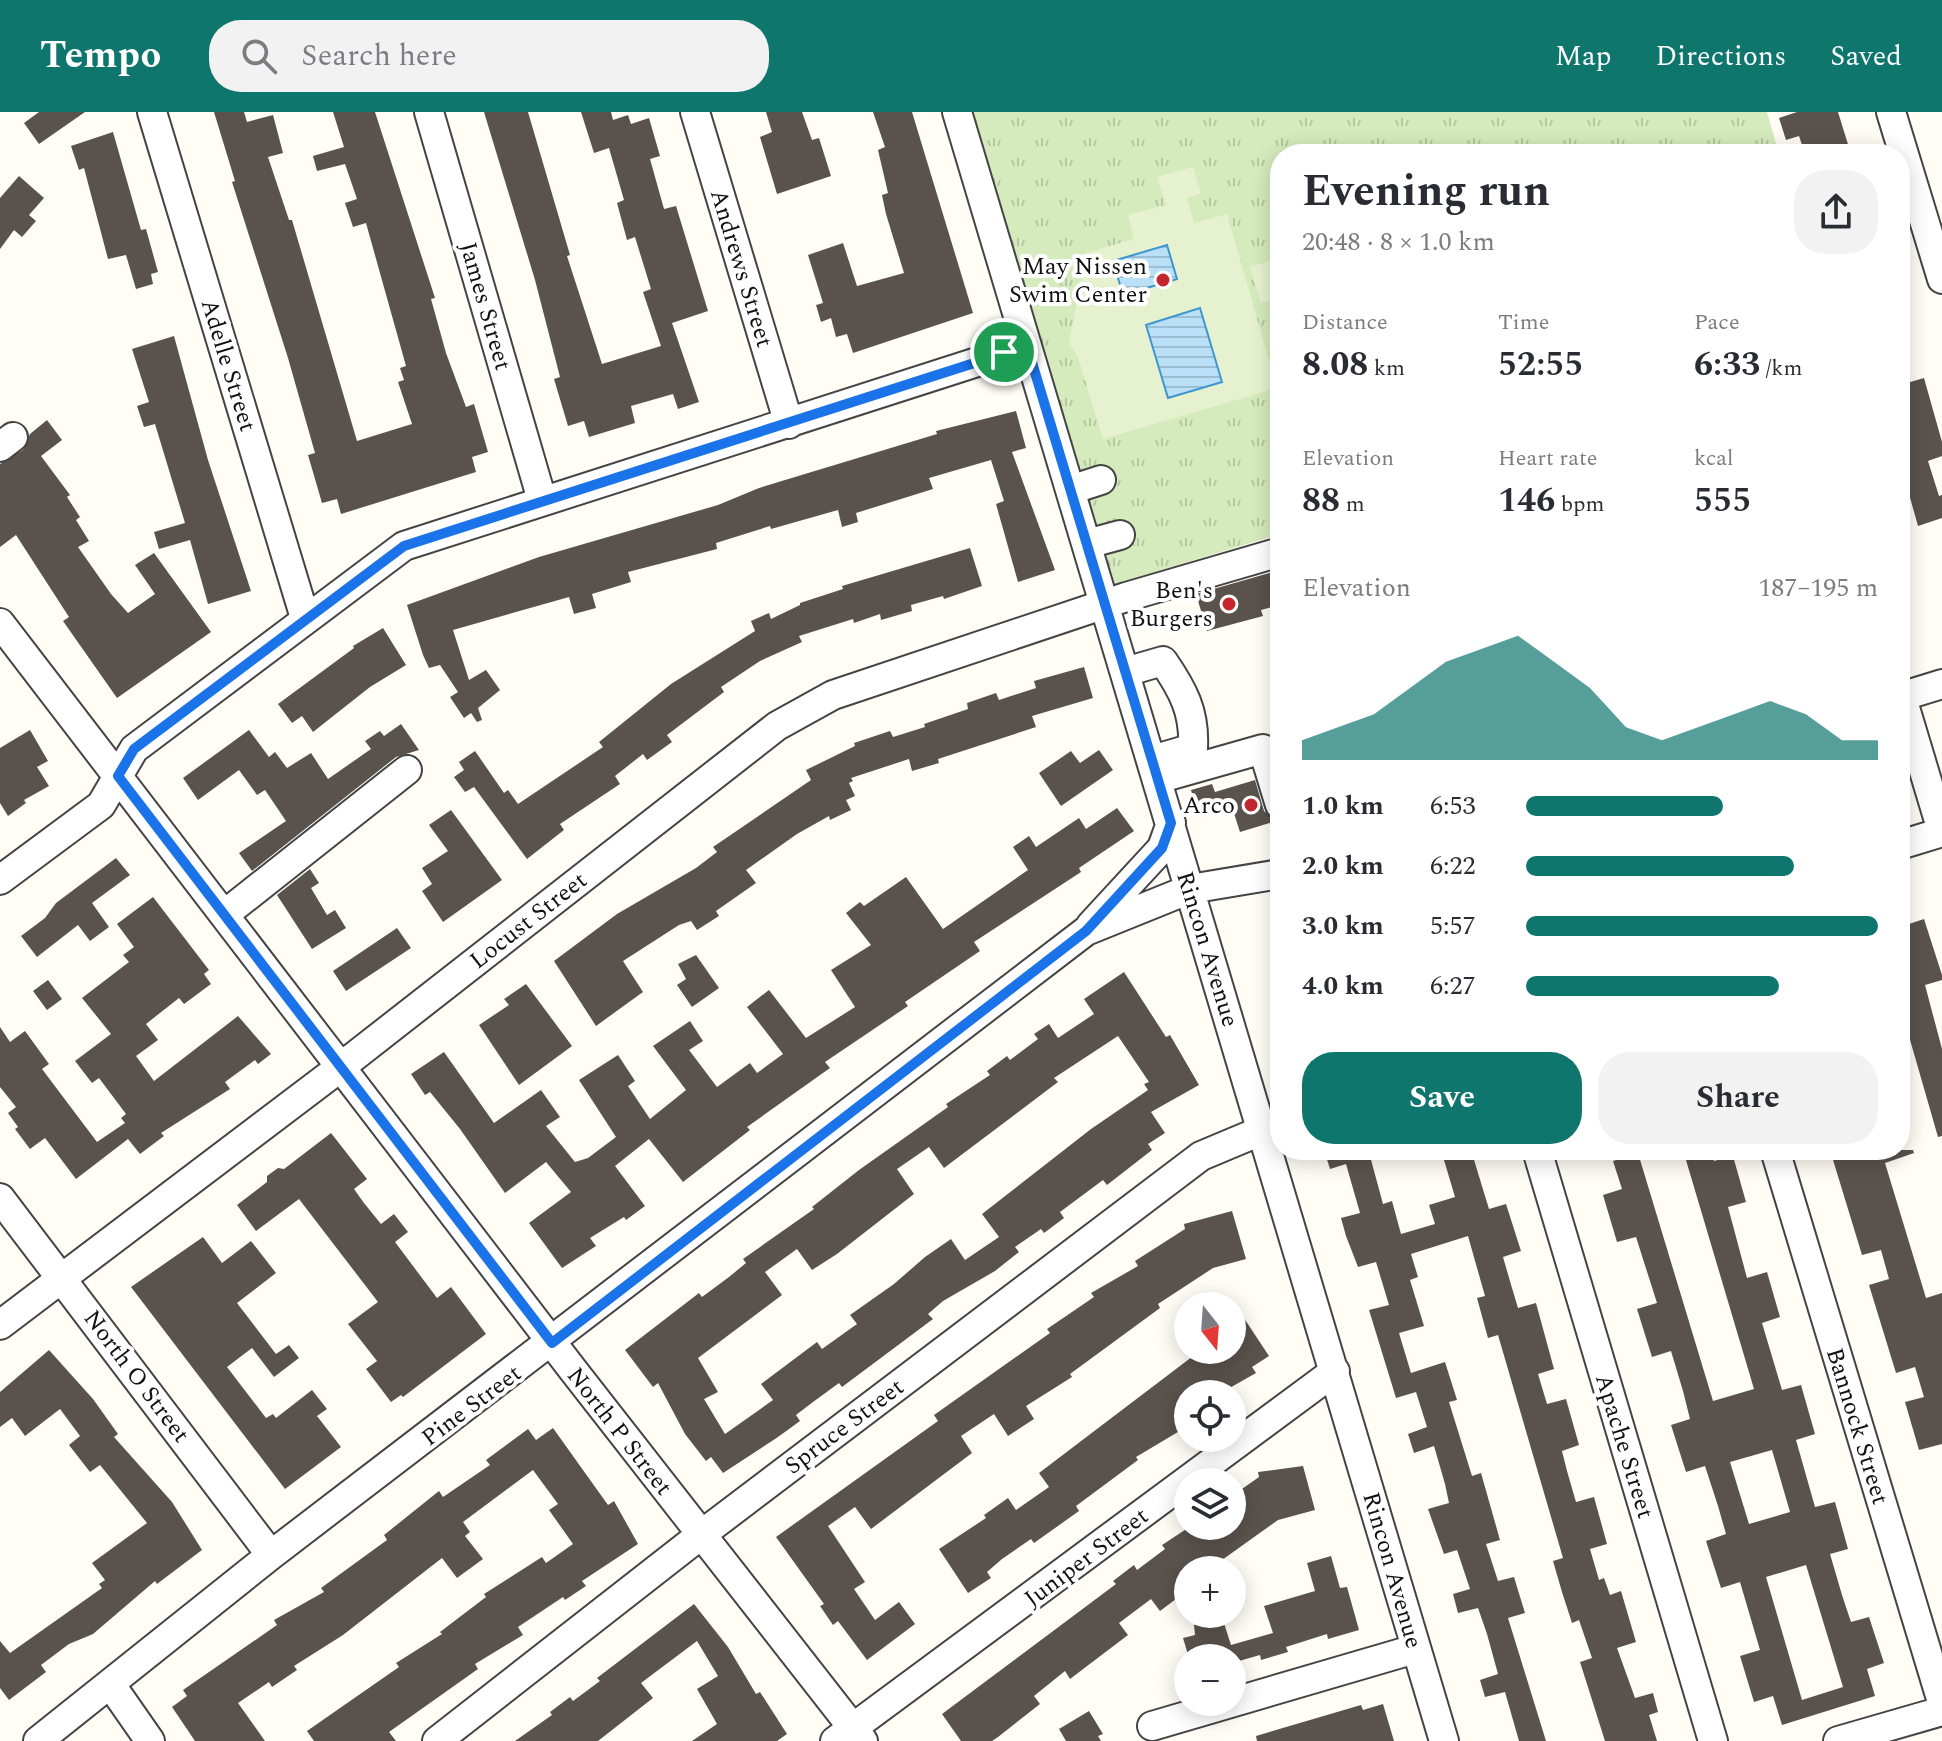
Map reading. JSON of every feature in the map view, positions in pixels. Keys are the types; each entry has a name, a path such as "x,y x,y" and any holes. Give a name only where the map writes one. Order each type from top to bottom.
{"street":[{"name":"Adelle Street","path":"152,112 305,618"},
{"name":"James Street","path":"429,112 542,500"},
{"name":"Andrews Street","path":"695,112 789,424"},
{"name":"Rincon Avenue","path":"957,112 1270,1153"},
{"path":"1891,112 1904,144"},
{"path":"1910,160 1934,220 1942,279"},
{"path":"0,880 101,805 134,749 404,546 1027,346"},
{"path":"1070,490 1101,480"},
{"path":"1087,544 1120,535"},
{"name":"Locust Street","path":"0,1325 342,1066 777,726 833,695 1105,604 1270,555"},
{"name":"North P Street","path":"0,623 702,1534 852,1737"},
{"path":"1125,672 1163,661 1188,699 1194,727 1193,748 1154,770"},
{"path":"1910,693 1942,684"},
{"path":"1910,725 1942,832 1910,842"},
{"path":"1154,770 1263,749 1270,772"},
{"path":"225,914 407,770"},
{"path":"1086,931 1162,848 1171,823"},
{"name":"Pine Street","path":"38,1741 271,1555 552,1343 1086,931 1190,889 1270,876"},
{"name":"Spruce Street","path":"437,1741 702,1534 1201,1156 1263,1130"},
{"name":"Rincon Avenue","path":"1272,1160 1444,1741"},
{"name":"Apache Street","path":"1540,1160 1713,1741"},
{"name":"Bannock Street","path":"1778,1160 1942,1702"},
{"name":"North O Street","path":"0,1198 63,1277 271,1555"},
{"name":"Juniper Street","path":"852,1737 1335,1371"},
{"path":"1152,1726 1415,1649"},
{"path":"111,1685 150,1741"},
{"path":"1838,1741 1942,1711"}],"green space":[{"path":"971,112 1767,112 1776,144 1270,144 1270,537 1112,585"},
{"name":"May Nissen Swim Center","path":"1193,167 1201,193 1187,198 1194,223 1227,214 1270,364 1270,390 1103,439 1078,357 1069,343 1086,253 1134,239 1128,215 1166,205 1157,177"},
{"path":"1270,261 1270,301 1261,303 1250,267"}],"water":[{"path":"1167,245 1177,279 1123,295 1113,261"},
{"path":"1200,308 1222,382 1168,398 1146,325"}],"building":[{"path":"39,112 85,112 39,144 24,123"},
{"path":"214,112 244,112 247,122 273,115 283,153 268,157 289,220 292,220 357,441 412,424 398,382 404,380 400,368 406,366 366,223 353,227 345,203 357,199 345,164 317,171 313,156 344,147 333,112 375,112 435,298 431,299 446,353 466,407 474,404 488,452 472,457 476,472 341,514 337,499 322,503 308,455 315,453 232,182 235,181"},
{"path":"484,112 528,112 570,255 567,256 602,364 661,346 643,292 651,289 635,237 627,240 617,203 624,200 609,148 594,153 581,112 611,112 613,120 628,115 631,124 649,118 660,156 650,159 664,209 676,206 708,311 672,323 699,402 678,409 673,394 631,406 635,423 589,437 584,421 568,426 554,379 560,377 535,280"},
{"path":"766,112 802,112 812,140 819,138 831,176 777,194 760,137 772,132"},
{"path":"873,112 912,112 973,313 853,353 847,334 836,337 831,318 821,322 816,305 823,303 808,255 843,243 857,286 904,273 882,195 888,193 878,150 885,147"},
{"path":"1797,112 1838,112 1848,144 1802,144 1799,136 1786,140 1779,118"},
{"path":"113,132 141,230 146,229 158,272 151,274 153,284 136,289 126,255 108,259 84,168 79,170 71,146"},
{"path":"19,176 44,198 29,215 36,221 22,237 14,230 0,249 0,198"},
{"path":"174,336 208,460 251,591 208,604 190,540 159,549 154,532 185,523 155,424 144,427 137,406 149,402 132,349"},
{"path":"1924,378 1942,442 1942,456 1928,461 1939,496 1942,495 1942,518 1918,526 1910,498 1910,382"},
{"path":"1016,411 1026,448 1012,452 1055,570 1018,582 996,504 1004,501 991,460 929,478 933,489 856,513 858,522 842,527 838,510 771,529 770,526 716,543 717,549 628,572 631,582 592,594 596,608 574,614 569,597 453,630 469,680 486,670 500,690 478,708 482,720 477,722 471,713 464,718 450,697 458,692 440,665 429,668 423,655 407,605 539,557 718,505 759,488 937,434 936,431"},
{"path":"47,420 62,440 41,456 70,495 67,497 80,517 76,520 89,541 78,547 111,594 128,613 155,594 135,565 154,553 211,632 117,698 63,621 69,617 16,535 0,547 0,464 23,450 30,434"},
{"path":"970,548 982,586 944,599 943,596 911,605 912,611 881,620 880,614 854,623 853,619 799,636 802,642 760,661 721,687 724,692 667,735 672,742 647,760 643,754 615,776 620,784 560,824 564,830 527,859 474,787 465,792 454,777 464,770 459,762 475,751 504,793 508,790 518,804 603,747 599,742 671,684 755,631 751,621 769,613 771,619 800,603 843,589 842,586"},
{"path":"1270,573 1270,608 1261,610 1263,616 1207,631 1196,594"},
{"path":"383,628 406,665 370,687 313,732 302,716 292,723 278,704 353,646"},
{"path":"1084,667 1093,698 1032,716 1036,727 938,759 939,763 912,771 909,759 851,778 853,781 849,783 855,796 846,800 851,810 830,820 829,816 797,834 746,870 756,883 716,911 719,916 697,930 691,921 679,925 623,961 643,992 596,1026 554,961 617,914 696,868 717,852 713,847 811,780 806,770 855,746 854,743 890,731 893,737 925,727 924,724 968,709 967,703 996,693 999,700 1036,688 1034,681"},
{"path":"401,724 419,750 396,757 252,871 239,853 286,821 265,790 257,795 239,770 198,800 183,778 249,730 269,757 275,752 287,768 311,753 328,779 371,749 365,741 380,731 384,736"},
{"path":"30,730 48,761 37,767 49,786 24,800 26,803 8,816 0,803 0,748"},
{"path":"1099,750 1113,770 1061,806 1039,773 1071,751 1080,763"},
{"path":"1255,780 1270,823 1240,832 1231,804 1198,813 1191,790 1212,784 1215,792"},
{"path":"1117,808 1134,831 1079,868 1081,872 974,942 980,951 905,1002 908,1006 825,1062 830,1068 747,1127 750,1130 683,1182 649,1139 615,1166 645,1206 626,1220 624,1217 590,1238 596,1246 562,1268 529,1223 571,1192 546,1162 505,1193 460,1129 430,1092 425,1095 411,1074 444,1052 494,1123 541,1090 560,1117 546,1126 575,1162 588,1158 616,1137 579,1080 618,1055 635,1081 628,1086 650,1119 686,1090 653,1046 690,1021 703,1041 689,1050 717,1087 750,1063 757,1073 783,1054 747,1007 769,990 806,1038 855,1007 831,970 871,945 846,913 860,902 864,906 906,877 943,929 1028,870 1013,847 1029,836 1036,847 1079,818 1086,829"},
{"path":"451,810 502,880 443,922 422,891 432,884 422,868 448,851 429,825"},
{"path":"116,858 130,875 92,903 109,927 90,941 78,925 37,957 21,936 45,918 56,903"},
{"path":"310,869 319,883 311,888 327,915 335,910 346,928 312,949 277,895"},
{"path":"153,897 209,970 204,974 211,984 184,1004 179,998 146,1024 158,1040 136,1056 154,1081 238,1016 271,1054 258,1064 255,1060 225,1082 230,1089 161,1133 164,1136 140,1154 128,1139 76,1179 45,1138 30,1149 15,1129 18,1127 8,1113 16,1107 0,1087 0,1027 10,1042 25,1031 49,1064 42,1069 97,1142 125,1123 121,1118 126,1114 99,1078 92,1083 75,1061 111,1034 82,998 129,962 123,955 134,947 117,924"},
{"path":"1924,919 1942,975 1942,980 1925,985 1942,1049 1942,1136 1938,1137 1910,1040 1910,924"},
{"path":"397,928 411,948 346,991 333,971"},
{"path":"696,955 719,988 692,1007 677,985 686,979 678,964"},
{"path":"1124,972 1166,1037 1170,1035 1199,1085 1151,1112 1165,1133 1148,1144 1152,1150 1107,1185 1103,1180 1060,1212 1064,1218 1044,1233 1041,1229 1015,1247 1019,1252 995,1271 943,1301 928,1314 933,1319 842,1387 839,1383 813,1402 796,1415 800,1421 778,1437 723,1473 711,1457 706,1461 685,1434 658,1383 653,1387 625,1350 699,1293 702,1297 729,1277 746,1263 743,1259 814,1209 812,1207 859,1170 948,1107 946,1104 990,1075 987,1071 1007,1056 1010,1060 1038,1039 1034,1034 1049,1024 1058,1038 1094,1014 1084,999","holes":["1118,1036 1149,1082 1144,1084 1148,1090 1091,1129 982,1214 999,1237 965,1260 951,1239 925,1257 850,1315 857,1324 822,1349 817,1342 761,1384 773,1400 725,1434 704,1399 718,1392 698,1358 782,1295 765,1272 797,1249 812,1270 837,1254 914,1194 897,1169 929,1147 944,1168 1058,1082 1054,1078"]},
{"path":"48,980 62,999 47,1010 33,991"},
{"path":"526,984 572,1046 519,1085 479,1025 509,1005 504,999"},
{"path":"331,1133 367,1179 354,1189 364,1203 381,1224 394,1214 408,1232 395,1242 437,1298 451,1287 486,1334 403,1397 401,1395 391,1402 366,1369 377,1361 348,1324 378,1302 299,1199 256,1231 237,1205 267,1182 267,1176 278,1168 284,1169"},
{"path":"1327,1160 1371,1160 1383,1204 1392,1201 1401,1234 1435,1224 1429,1205 1455,1197 1444,1160 1474,1160 1489,1209 1506,1204 1521,1251 1503,1257 1518,1308 1536,1303 1554,1369 1538,1374 1547,1404 1566,1399 1579,1445 1562,1451 1567,1471 1576,1502 1594,1497 1607,1544 1590,1549 1599,1580 1604,1578 1610,1595 1621,1591 1636,1642 1617,1648 1635,1698 1653,1693 1658,1712 1649,1715 1657,1741 1605,1741 1580,1662 1592,1658 1579,1620 1572,1623 1562,1592 1553,1561 1563,1558 1498,1335 1488,1338 1477,1298 1485,1296 1468,1236 1411,1254 1418,1277 1410,1280 1424,1326 1399,1333 1411,1373 1445,1362 1457,1400 1449,1402 1472,1476 1481,1473 1500,1540 1486,1544 1498,1581 1514,1577 1525,1613 1508,1618 1546,1741 1519,1741 1505,1692 1485,1697 1480,1680 1498,1674 1487,1634 1478,1608 1458,1613 1453,1594 1470,1589 1457,1550 1444,1554 1428,1509 1449,1503 1434,1446 1414,1453 1408,1434 1427,1427 1416,1392 1396,1398 1369,1310 1389,1305 1376,1262 1358,1267 1346,1236 1341,1218 1360,1213 1346,1164 1330,1169"},
{"path":"1640,1160 1713,1401 1754,1389 1686,1160 1734,1160 1746,1202 1728,1207 1747,1278 1767,1272 1780,1317 1762,1323 1782,1390 1801,1385 1815,1434 1796,1440 1815,1507 1835,1502 1848,1549 1830,1554 1842,1595 1851,1622 1869,1617 1884,1663 1867,1669 1875,1696 1782,1725 1773,1696 1754,1702 1740,1656 1760,1650 1740,1582 1721,1588 1706,1541 1726,1534 1705,1466 1686,1472 1671,1425 1690,1419 1671,1351 1652,1357 1637,1309 1657,1303 1636,1237 1617,1242 1603,1195 1622,1189 1613,1161","holes":["1772,1450 1790,1512 1749,1524 1730,1462","1806,1565 1843,1687 1802,1700 1766,1577"]},
{"path":"1833,1160 1894,1160 1885,1163 1926,1298 1942,1293 1942,1444 1919,1450 1905,1402 1924,1397 1915,1367 1896,1373 1869,1285 1889,1279 1881,1250 1862,1255"},
{"path":"1232,1211 1246,1259 1213,1268 1174,1292 1158,1304 1160,1308 1070,1374 1072,1377 1026,1406 1034,1419 1008,1436 994,1414 961,1436 972,1453 871,1529 855,1507 828,1526 865,1582 854,1589 875,1620 899,1602 915,1624 867,1660 838,1621 833,1625 820,1606 824,1604 776,1537 938,1421 934,1415 1050,1333 1047,1329 1094,1297 1091,1293 1138,1266 1135,1261 1185,1229 1184,1224"},
{"path":"203,1237 222,1263 251,1241 276,1273 237,1303 276,1354 289,1345 299,1358 274,1377 252,1348 227,1367 266,1418 273,1414 276,1418 312,1390 327,1409 317,1416 341,1447 285,1489 131,1287"},
{"path":"1246,1321 1269,1356 1252,1367 1256,1373 1244,1380 1174,1380 1174,1434 1136,1457 1138,1460 1076,1506 1079,1511 1034,1543 1031,1539 1002,1559 987,1572 991,1578 968,1593 939,1549 986,1518 984,1515 1008,1498 1016,1510 1049,1487 1039,1473 1183,1364 1246,1364"},
{"path":"49,1350 93,1399 118,1434 114,1437 172,1502 202,1550 157,1584 155,1581 93,1634 69,1644 41,1665 46,1672 9,1700 0,1688 0,1641 10,1653 102,1588 99,1584 105,1580 92,1563 147,1523 100,1465 90,1472 69,1445 80,1436 60,1409 25,1436 12,1418 0,1427 0,1392"},
{"path":"553,1428 608,1505 614,1501 638,1544 582,1581 586,1586 565,1600 563,1597 518,1627 523,1635 475,1664 478,1669 389,1732 396,1741 314,1741 307,1731 399,1667 396,1663 442,1634 440,1632 486,1597 484,1594 542,1557 546,1563 573,1544 549,1510 558,1504 533,1470 463,1522 470,1532 465,1536 483,1559 457,1578 442,1558 343,1635 294,1666 297,1670 272,1687 269,1682 238,1703 265,1741 195,1741 172,1707 187,1696 183,1690 277,1625 274,1620 324,1592 321,1588 387,1540 384,1535 439,1491 443,1497 490,1465 486,1460 528,1429 536,1440"},
{"path":"1303,1466 1315,1510 1278,1520 1228,1556 1174,1556 1174,1600 1160,1611 1151,1599 1119,1623 1128,1635 1070,1679 1065,1671 1034,1696 1040,1704 992,1741 961,1741 942,1714 1116,1584 1113,1581 1134,1565 1137,1570 1165,1549 1162,1545 1174,1537 1174,1540 1246,1540 1246,1486 1259,1477 1258,1472"},
{"path":"1331,1556 1340,1588 1347,1587 1359,1630 1328,1639 1327,1634 1286,1647 1288,1652 1261,1660 1260,1655 1246,1659 1246,1644 1234,1644 1273,1633 1264,1606 1315,1591 1307,1563"},
{"path":"694,1604 728,1647 756,1694 760,1692 787,1734 777,1741 692,1741 717,1724 697,1689 718,1676 697,1641 641,1683 653,1698 598,1741 515,1741 552,1715 550,1712 570,1697 573,1701 600,1681 597,1678"},
{"path":"1194,1628 1226,1628 1231,1644 1185,1644 1183,1638 1195,1635"},
{"path":"1383,1704 1394,1741 1257,1741 1256,1736 1361,1705 1363,1710"},
{"path":"1089,1711 1103,1734 1098,1736 1101,1741 1066,1741 1059,1729"}],"place":[{"name":"May Nissen Swim Center","path":"1163,280"},
{"name":"Ben's Burgers","path":"1229,604"},
{"name":"Arco","path":"1251,805"}],"route":[{"path":"1027,346 1171,823 1162,848 1086,931 552,1343 118,776 134,749 404,546 1004,352 1027,346"}]}
